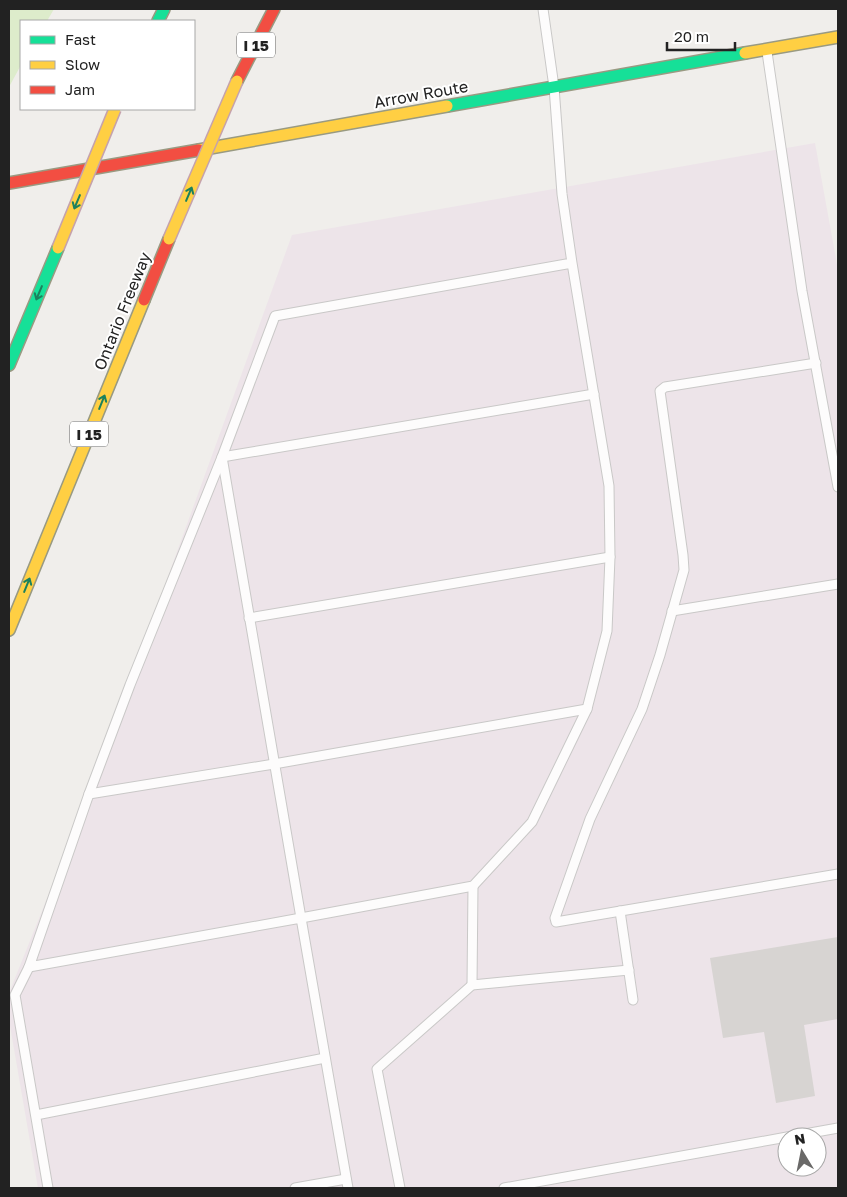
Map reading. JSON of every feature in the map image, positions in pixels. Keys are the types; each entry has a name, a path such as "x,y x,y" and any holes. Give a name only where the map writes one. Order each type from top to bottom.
{"main road":[{"name":"Ontario Freeway","path":"9,630 170,238 237,81 274,9"},
{"name":"Arrow Route","path":"9,183 838,37"},
{"path":"9,365 116,110"}],"lane":[{"path":"29,967 473,886 532,822 587,709 607,631 610,557 609,486 561,188 554,87 543,9"},
{"path":"767,49 802,291 838,487"},
{"path":"48,1188 15,995 29,967 89,794 130,685 222,458 275,316 572,263"},
{"path":"816,363 665,387 660,391 684,570 660,655 642,709 590,820 554,918 556,922 838,874"},
{"path":"222,458 594,394"},
{"path":"222,458 348,1188"},
{"path":"249,618 610,557"},
{"path":"672,611 838,584"},
{"path":"89,794 274,764 587,709"},
{"path":"472,985 473,886"},
{"path":"620,911 633,1000"},
{"path":"400,1188 377,1069 472,985 629,970"},
{"path":"36,1115 325,1058"},
{"path":"504,1188 777,1139"},
{"path":"295,1188 346,1179"}],"shaded area":[{"path":"815,143 838,270 838,1188 38,1188 9,1020 9,993 89,794 292,235"}],"green space":[{"path":"9,9 54,9 48,20 20,20 20,67 9,87"}],"building":[{"path":"838,937 838,1019 804,1025 815,1096 776,1103 764,1032 723,1038 710,958"}],"traffic: fast":[{"path":"158,20 164,9"},
{"path":"447,106 745,53"},
{"path":"9,365 58,248"}],"traffic: slow":[{"path":"745,53 838,37"},
{"path":"169,239 237,81"},
{"path":"199,150 447,106"},
{"path":"58,248 115,110"},
{"path":"9,630 144,300"}],"traffic: jam":[{"path":"237,81 274,9"},
{"path":"9,183 199,150"},
{"path":"144,300 169,239"}]}
